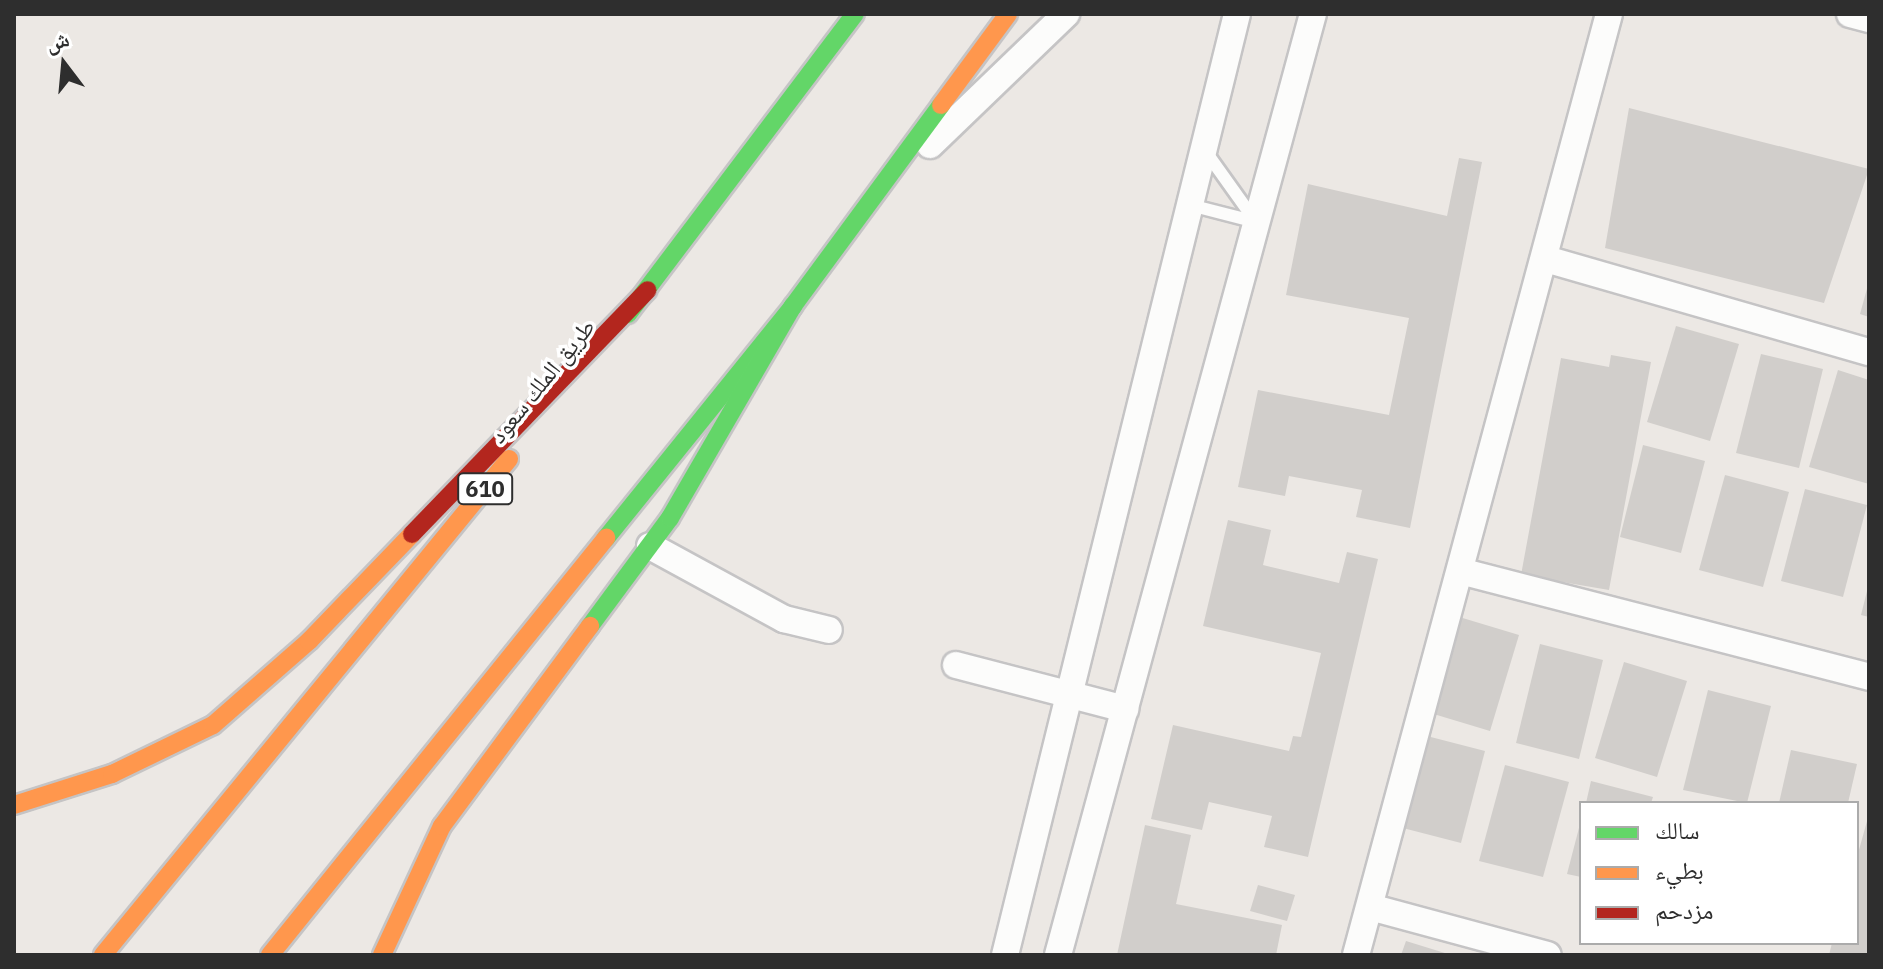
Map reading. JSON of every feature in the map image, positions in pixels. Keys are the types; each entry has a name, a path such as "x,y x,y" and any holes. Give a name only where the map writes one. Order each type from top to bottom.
{"main road":[{"name":"طريق الملك سعود","path":"103,955 648,290 855,14"},
{"path":"270,955 793,306 1008,14"},
{"path":"14,805 112,774 213,725 309,641 648,290"},
{"path":"382,955 442,826 650,546 793,306"}],"street":[{"path":"867,205 1066,14"},
{"path":"1005,955 1237,14"},
{"path":"1058,955 1313,14"},
{"path":"1356,955 1546,259 1609,14"},
{"path":"1850,14 1869,19"},
{"path":"1546,259 1869,352"},
{"path":"650,546 784,619 829,630"},
{"path":"1460,571 1869,677"},
{"path":"956,665 1125,709"},
{"path":"1370,907 1548,955"}],"lane":[{"path":"1190,205 1256,222 1204,149"}],"building":[{"path":"1629,108 1869,169 1824,303 1605,248"},
{"path":"1459,158 1482,162 1410,528 1356,517 1362,490 1289,476 1285,496 1238,487 1258,390 1389,415 1409,318 1286,295 1308,184 1447,216"},
{"path":"1869,285 1869,317 1860,314"},
{"path":"1676,326 1739,344 1710,441 1647,422"},
{"path":"1761,354 1823,369 1799,468 1736,453"},
{"path":"1611,355 1651,362 1609,590 1521,575 1561,358 1609,367"},
{"path":"1838,370 1869,380 1869,484 1809,467"},
{"path":"1643,445 1705,461 1681,553 1620,537"},
{"path":"1725,475 1789,492 1763,587 1699,570"},
{"path":"1805,489 1867,505 1843,597 1781,581"},
{"path":"1228,520 1271,530 1263,565 1339,583 1347,552 1378,559 1308,857 1264,847 1272,816 1209,802 1202,830 1151,819 1173,725 1289,751 1293,736 1301,737 1321,653 1203,626"},
{"path":"1869,588 1869,617 1861,615"},
{"path":"1456,616 1519,635 1490,731 1427,712"},
{"path":"1540,644 1603,660 1579,759 1516,743"},
{"path":"1624,662 1687,681 1657,777 1595,758"},
{"path":"1708,690 1771,706 1747,801 1683,790"},
{"path":"1423,735 1485,751 1461,843 1399,827"},
{"path":"1791,750 1857,764 1848,801 1779,801"},
{"path":"1505,765 1569,782 1543,877 1479,861"},
{"path":"1591,781 1653,797 1652,801 1586,801"},
{"path":"1869,814 1869,955 1829,955 1832,945 1859,945 1859,850"},
{"path":"1145,825 1191,835 1176,904 1282,925 1276,955 1117,955"},
{"path":"1579,828 1579,877 1567,874"},
{"path":"1258,885 1295,895 1287,921 1250,911"},
{"path":"1406,941 1448,954 1448,955 1401,955"}],"traffic: fast":[{"path":"628,314 855,14"},
{"path":"606,538 793,306 941,105"},
{"path":"590,626 670,518 793,306"}],"traffic: slow":[{"path":"941,105 1008,14"},
{"path":"103,955 509,459"},
{"path":"14,805 112,774 213,725 309,641 412,534"},
{"path":"270,955 606,538"},
{"path":"382,955 442,826 590,626"}],"traffic: jam":[{"path":"412,534 648,290"}]}
